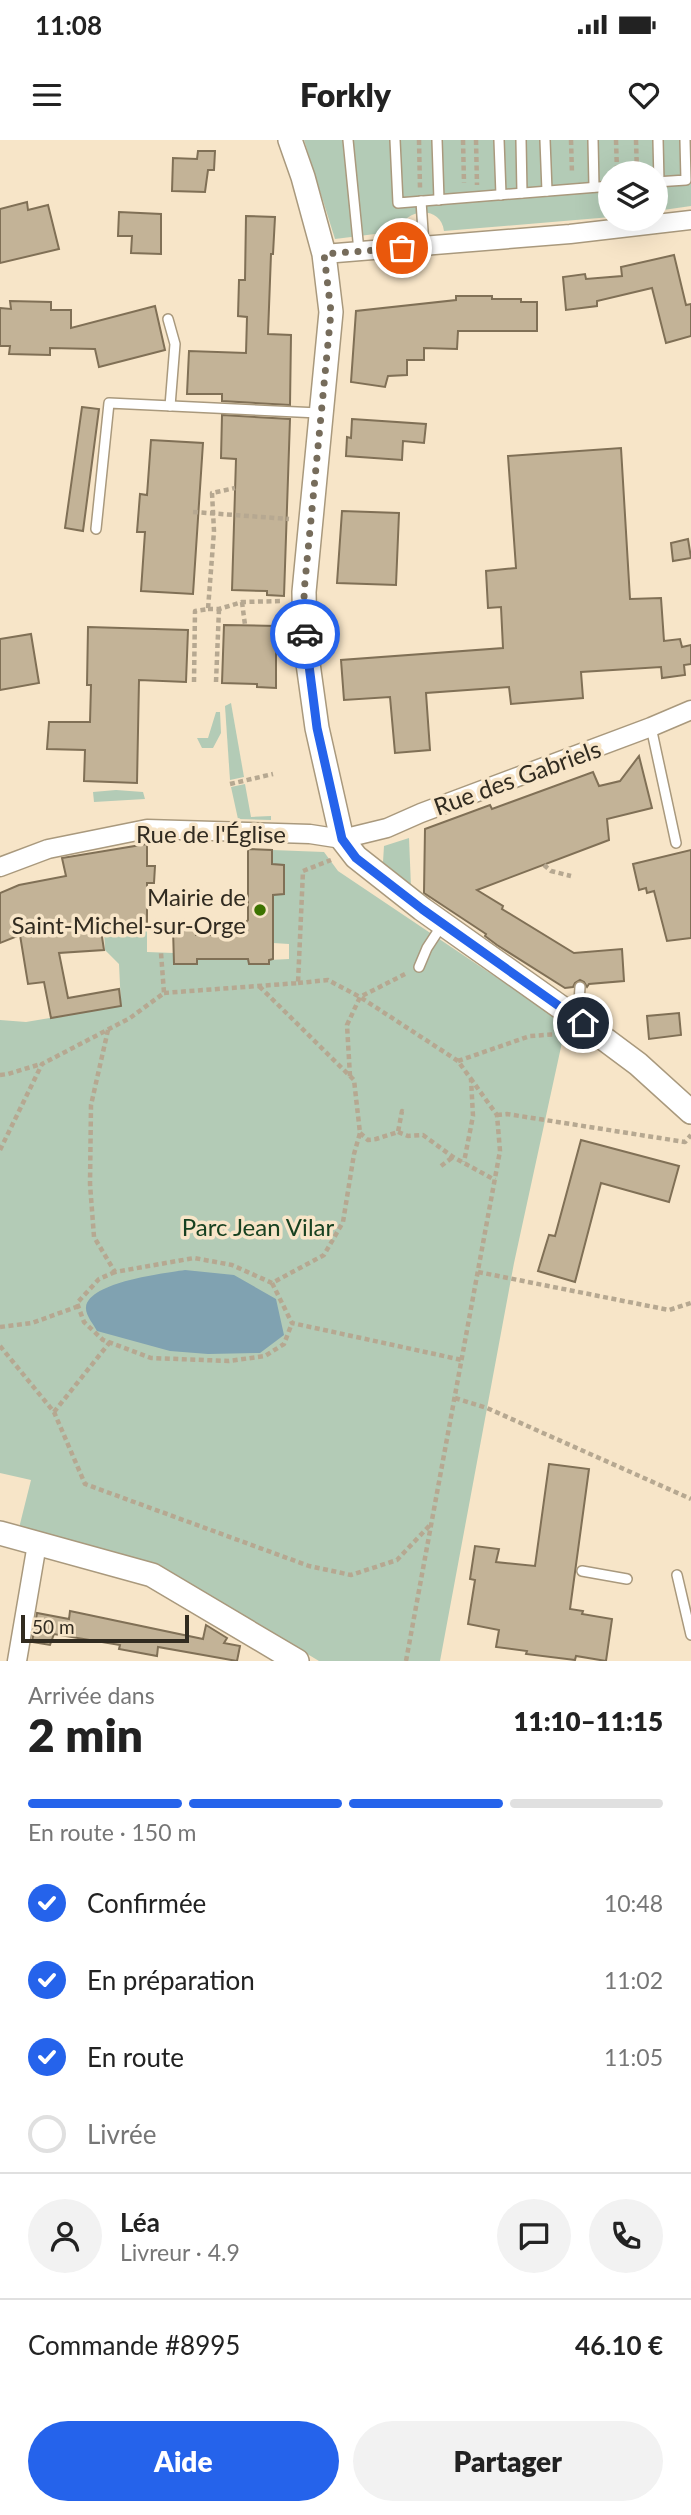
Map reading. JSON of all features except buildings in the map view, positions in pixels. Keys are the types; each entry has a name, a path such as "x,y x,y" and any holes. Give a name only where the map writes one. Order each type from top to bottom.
{"street":[{"path":"290,140 324,254 331,312 304,601 305,642 310,689 347,845 422,909 581,1021 689,1106"},
{"path":"324,254 570,234 691,220"},
{"name":"Rue des Gabriels","path":"347,845 421,813 691,710"},
{"name":"Rue de l'Église","path":"0,867 36,853 146,829 310,834 347,845"},
{"path":"0,1532 37,1545 152,1575 297,1661"},
{"path":"17,1661 37,1545"}],"lane":[{"path":"348,140 359,251"},
{"path":"395,140 398,203 598,187"},
{"path":"437,140 439,200"},
{"path":"499,140 501,195"},
{"path":"521,140 522,193"},
{"path":"545,140 547,191"},
{"path":"593,140 594,187"},
{"path":"658,140 658,161"},
{"path":"668,181 686,180 685,140"},
{"path":"421,201 424,246"},
{"path":"167,319 175,344 170,406"},
{"path":"96,530 109,402 321,412"},
{"path":"651,727 676,843"},
{"path":"419,967 443,923"},
{"path":"580,987 581,1021"},
{"path":"582,1571 627,1579"},
{"path":"677,1575 691,1635"}],"path":[{"path":"419,140 421,201"},
{"path":"463,140 465,198"},
{"path":"476,140 477,197"},
{"path":"571,140 572,189"},
{"path":"616,140 617,161"},
{"path":"636,140 637,161"},
{"path":"208,609 214,514 212,493 235,488"},
{"path":"193,512 311,520"},
{"path":"194,682 195,611 219,609 242,602 304,601"},
{"path":"242,602 245,625"},
{"path":"216,682 219,609"},
{"path":"230,784 273,774"},
{"path":"298,983 303,871 347,845"},
{"path":"544,865 551,871 571,876"},
{"path":"161,953 164,993"},
{"path":"350,1077 347,1025 360,997 419,967"},
{"path":"0,1074 42,1064 130,1018 164,993 328,980 360,997 458,1061 496,1115 500,1150 406,1661"},
{"path":"258,985 354,1080 360,1133 342,1222 324,1255 272,1283"},
{"path":"458,1061 530,1036 573,1033 581,1021"},
{"path":"108,1030 91,1105 90,1184 94,1237 115,1272"},
{"path":"0,1150 42,1064"},
{"path":"464,1162 473,1115 471,1079"},
{"path":"398,1132 402,1111 405,1113"},
{"path":"496,1115 508,1114 685,1142 691,1135"},
{"path":"360,1133 368,1140 398,1132 408,1136 423,1135 453,1157 495,1180"},
{"path":"441,1166 453,1157"},
{"path":"194,1258 232,1265 272,1283 292,1323 284,1344 265,1356 229,1361 151,1359 103,1340 85,1322 77,1303 99,1279 115,1272 194,1258"},
{"path":"478,1272 669,1310 691,1303"},
{"path":"0,1327 32,1323 79,1306"},
{"path":"292,1323 462,1360"},
{"path":"54,1412 110,1342"},
{"path":"0,1346 54,1412 85,1484 309,1566 351,1575 397,1560 432,1523"},
{"path":"455,1398 487,1408 691,1499"}],"green space":[{"path":"304,140 691,140 691,206 668,209 668,161 598,161 598,218 444,231 436,217 422,213 407,218 399,231 335,239"},
{"path":"231,703 244,777 230,780 225,706"},
{"path":"216,712 220,712 221,733 213,748 202,748 197,738 208,738"},
{"path":"245,784 251,817 271,816 271,820 238,819 231,787"},
{"path":"93,792 143,792 145,799 94,802"},
{"path":"409,838 411,887 383,862 384,846"},
{"name":"Parc Jean Vilar","path":"272,850 324,852 338,871 566,1024 514,1263 440,1661 319,1661 157,1564 19,1528 31,1480 0,1473 0,1020 26,1022 121,1006 119,964 105,950 104,931 147,930 147,952 174,953 174,964 196,964 197,959 248,959 249,964 269,964 269,960 289,959 289,944 273,943 273,895 284,894 284,865 272,864"}],"water":[{"path":"185,1270 234,1275 276,1299 284,1335 260,1353 208,1354 170,1351 97,1331 88,1317 86,1307 90,1298 100,1291 129,1280"}],"way so far":[{"path":"305,634 304,592 331,312 324,254 402,248"}],"place":[{"name":"Mairie de Saint-Michel-sur-Orge","path":"260,910"}],"route":[{"path":"305,634 317,728 342,839 356,858 422,909 583,1023"}]}
